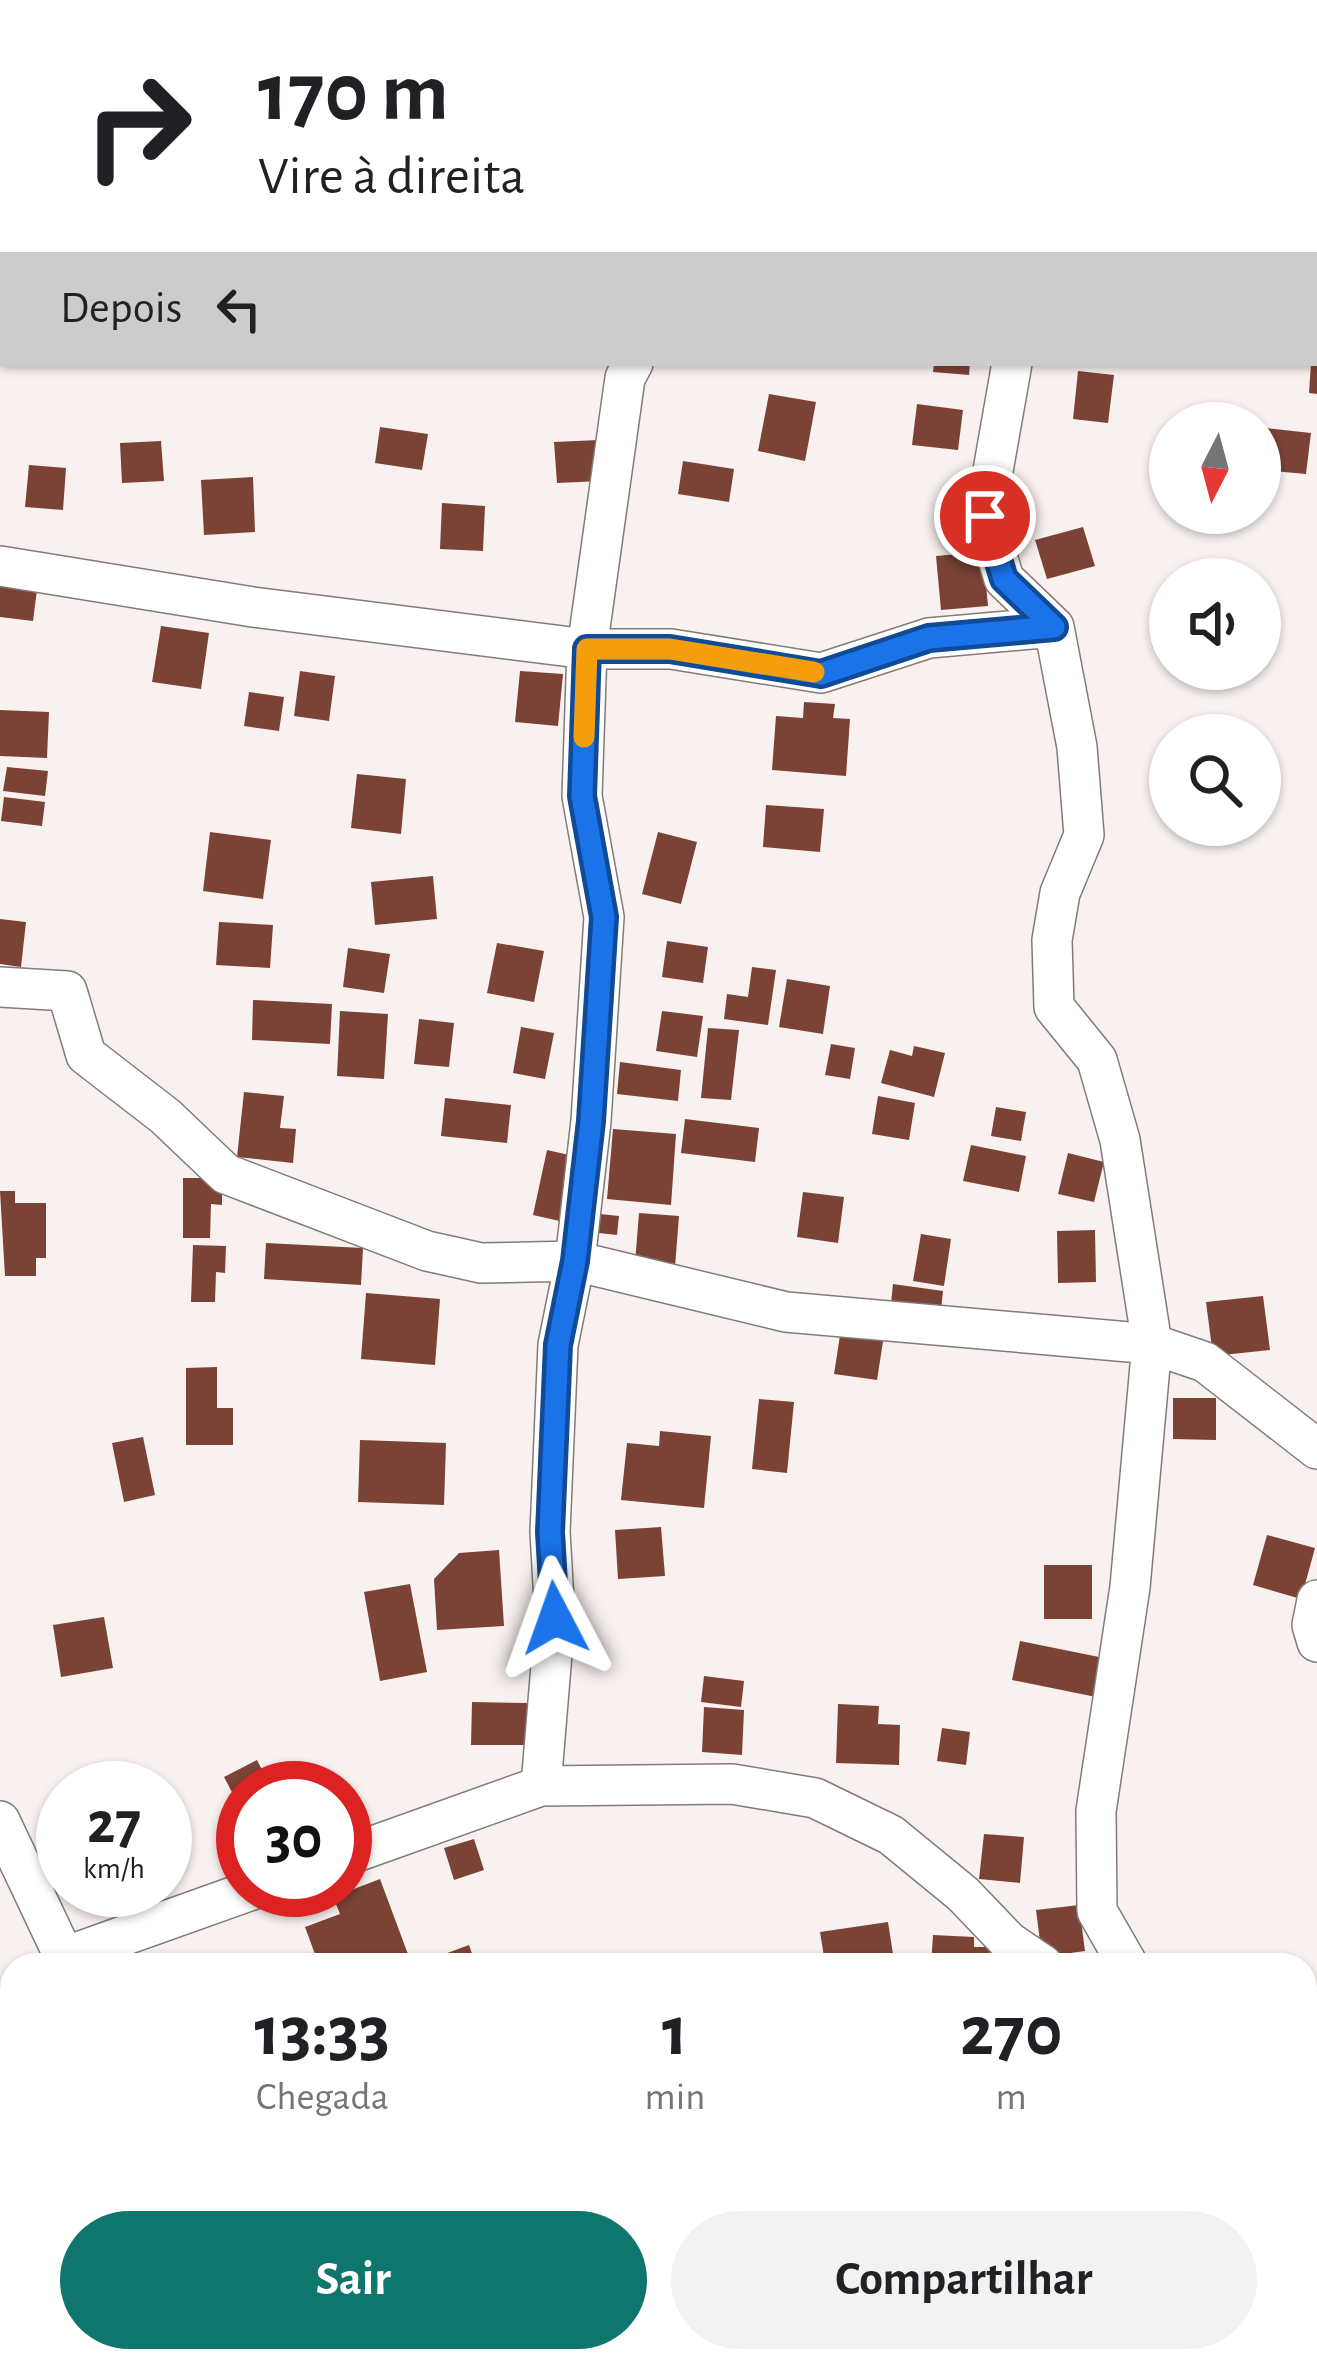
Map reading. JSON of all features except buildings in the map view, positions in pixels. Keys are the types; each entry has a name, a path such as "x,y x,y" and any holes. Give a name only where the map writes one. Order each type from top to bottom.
{"street":[{"path":"542,1786 555,1618 550,1532 558,1345 575,1261 591,1121 604,917 582,796 587,649 625,378 631,366"},
{"path":"1011,366 985,516 1004,579 1054,627 1077,747 1084,835 1056,917 1054,1006 1097,1060 1120,1140 1152,1344 1136,1542 1096,1811 1097,1911 1121,1953"},
{"path":"0,566 253,607 587,649 670,649 821,674 929,638 1054,627"},
{"path":"0,987 67,991 86,1055 240,1180 427,1251 481,1263 575,1261 786,1312 1152,1344 1205,1363 1317,1449"},
{"path":"1317,1600 1312,1625 1317,1642"},
{"path":"372,1846 542,1786 732,1784 815,1798 891,1834 1025,1953"},
{"path":"0,1821 62,1953"},
{"path":"87,1953 216,1904"}],"slow traffic":[{"path":"584,737 587,649 670,649 814,672"}],"route":[{"path":"555,1618 550,1532 560,1404 558,1345 575,1261 591,1121 604,917 582,796 587,649 670,649 821,674 929,638 1054,627 1004,579 985,516"}]}
